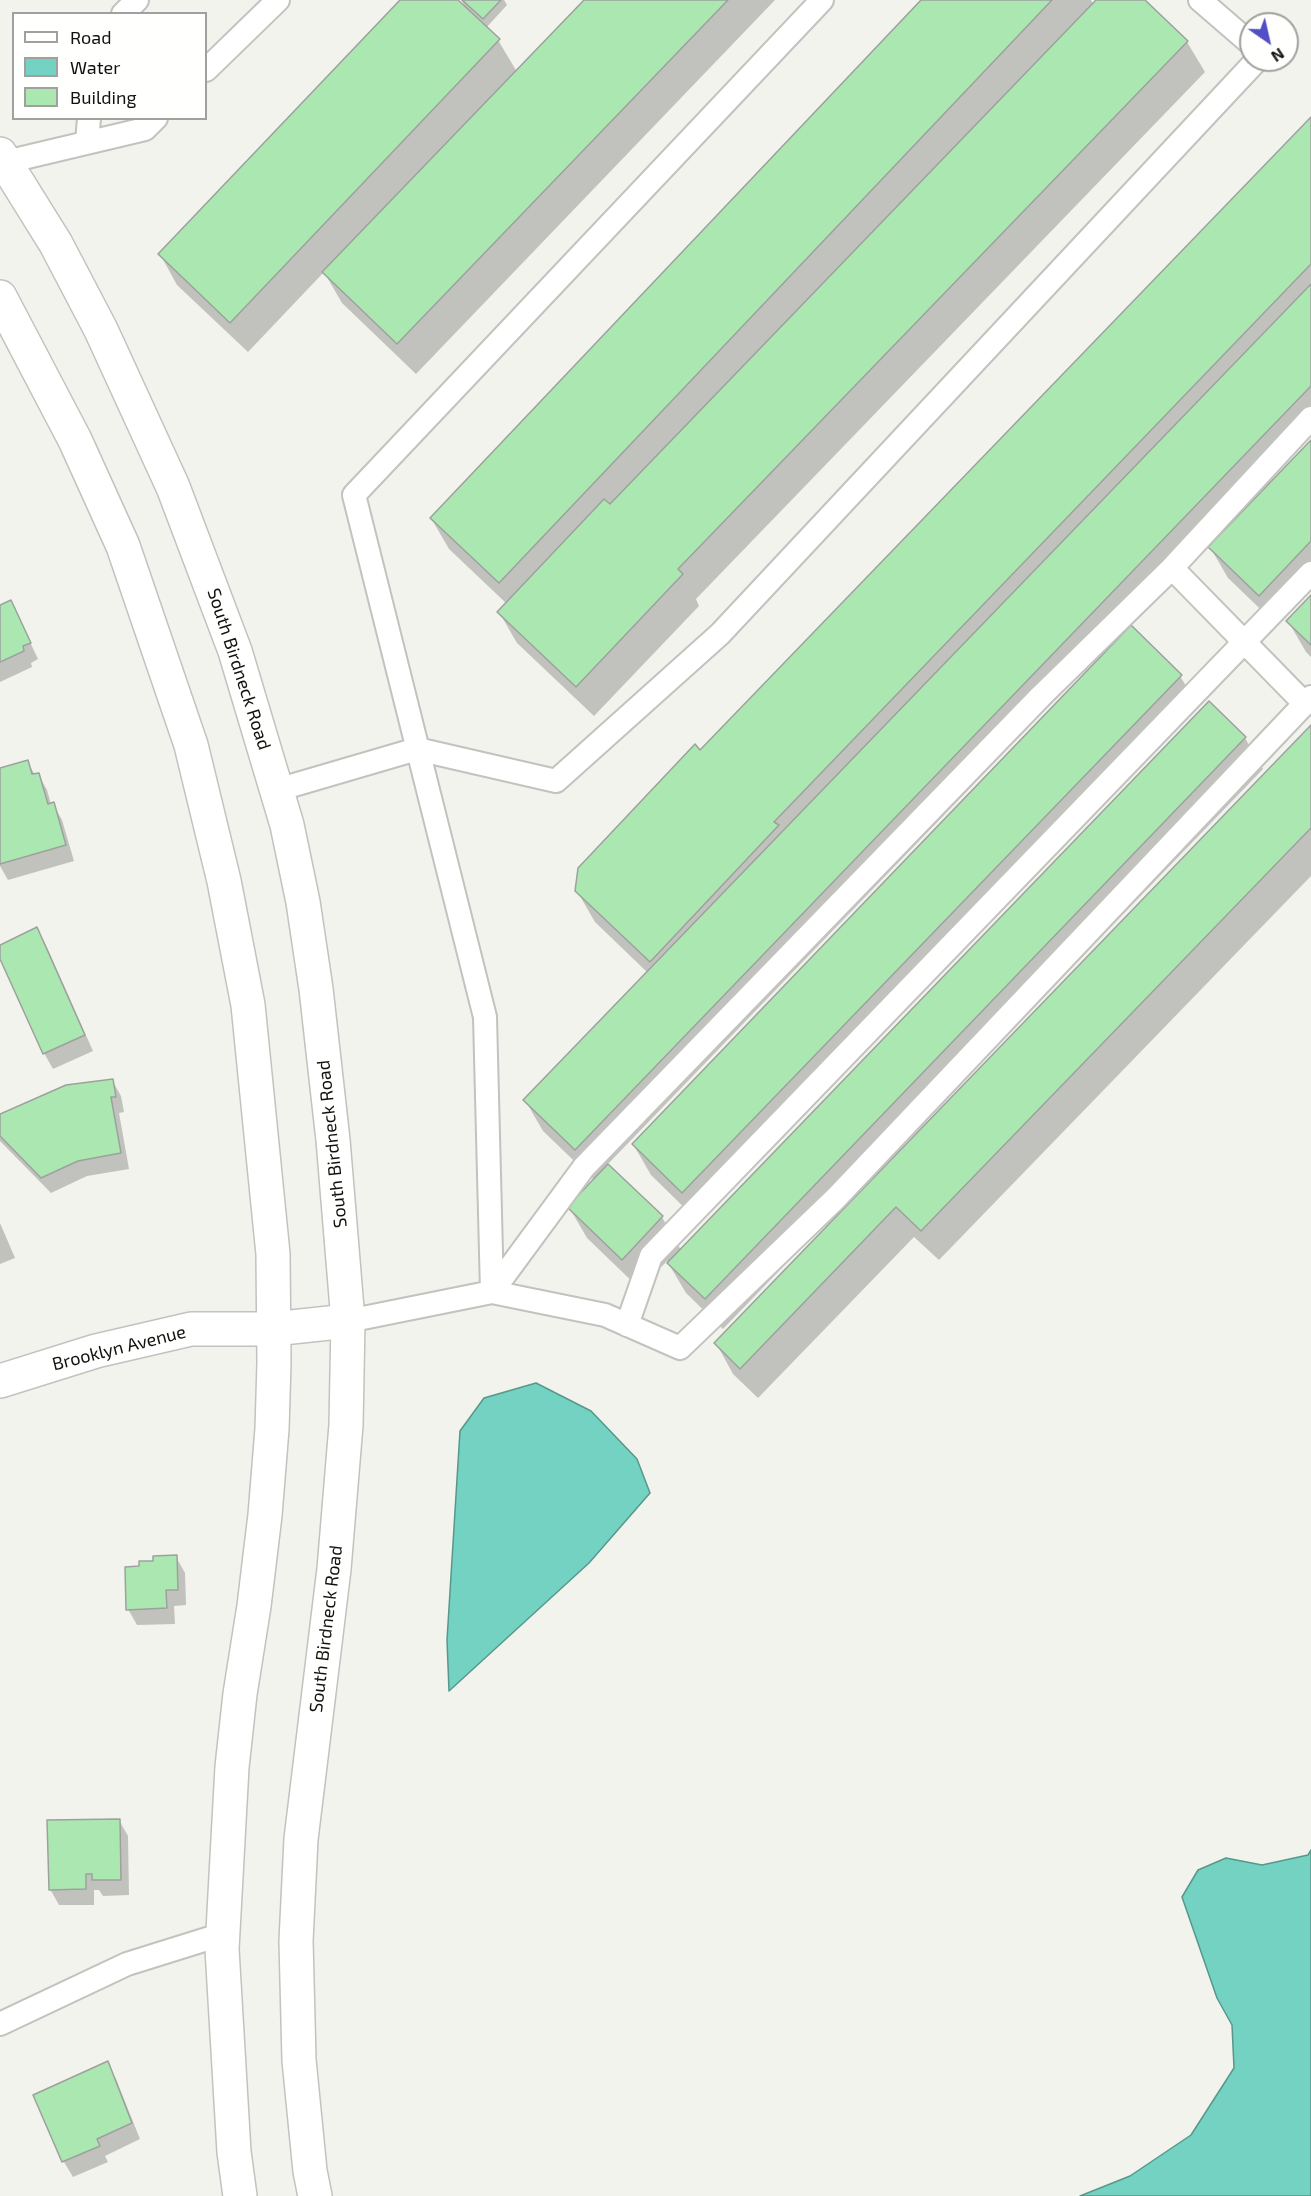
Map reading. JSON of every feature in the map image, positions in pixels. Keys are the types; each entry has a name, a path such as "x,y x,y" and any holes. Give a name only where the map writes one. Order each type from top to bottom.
{"main road":[{"name":"South Birdneck Road","path":"2,160 56,244 101,330 173,487 236,651 287,825 303,902 316,989 333,1140 348,1321 346,1425 335,1557 301,1839 296,1941 299,2060 310,2171 315,2196"},
{"path":"0,297 75,440 123,546 191,745 224,880 248,1005 273,1254 273,1329 272,1429 267,1494 232,1767 223,1934 234,2152 240,2196"},
{"name":"Brooklyn Avenue","path":"0,1381 96,1351 191,1329 273,1329 348,1321"}],"lane":[{"path":"125,12 137,0"},
{"path":"207,69 278,0"},
{"path":"492,1292 485,1017 354,495 822,0"},
{"path":"1200,0 1239,34"},
{"path":"277,790 417,749 556,781 720,634 1246,72"},
{"path":"87,143 89,120"},
{"path":"2,160 145,129 154,120"},
{"path":"492,1292 584,1167 1041,696 1172,568 1311,418"},
{"path":"348,1321 492,1292 605,1315 680,1348 836,1198 1308,700 1172,568"},
{"path":"627,1325 651,1256 1311,573"},
{"path":"0,2024 127,1964 223,1934"}],"water":[{"path":"536,1383 591,1411 637,1459 650,1493 589,1563 449,1691 447,1640 460,1431 484,1398"},
{"path":"1311,1850 1311,2196 1080,2196 1130,2176 1191,2135 1234,2068 1232,2025 1217,1998 1182,1897 1198,1870 1226,1858 1262,1865 1308,1855"}],"building":[{"path":"400,0 458,0 500,39 230,323 158,254"},
{"path":"462,0 501,0 483,19"},
{"path":"584,0 728,0 397,344 322,272"},
{"path":"921,0 1052,0 499,583 430,518"},
{"path":"1096,0 1145,0 1188,41 678,569 683,574 576,687 497,612 604,499 610,504"},
{"path":"1311,117 1311,264 774,822 779,825 650,962 575,891 578,868 695,744 700,750"},
{"path":"1311,284 1311,386 575,1150 523,1100"},
{"path":"1311,440 1311,541 1259,596 1208,547"},
{"path":"1311,595 1311,645 1286,621"},
{"path":"11,600 31,643 23,646 24,651 0,662 0,605"},
{"path":"1131,625 1182,675 682,1193 632,1144"},
{"path":"1209,701 1246,737 705,1299 667,1263"},
{"path":"1311,725 1311,828 921,1231 896,1207 740,1369 714,1343"},
{"path":"28,760 32,774 39,773 48,804 54,802 66,845 0,864 0,768"},
{"path":"37,927 85,1035 43,1054 0,959 0,945"},
{"path":"113,1079 116,1097 111,1097 121,1153 78,1161 41,1178 0,1136 0,1114 66,1085"},
{"path":"608,1164 663,1216 622,1260 567,1207"},
{"path":"177,1555 178,1590 166,1590 167,1608 126,1610 125,1567 139,1566 139,1561 153,1561 153,1556"},
{"path":"120,1819 121,1880 92,1880 92,1874 86,1874 86,1889 49,1890 47,1820"},
{"path":"108,2061 132,2123 97,2139 100,2146 62,2162 33,2095"}]}
